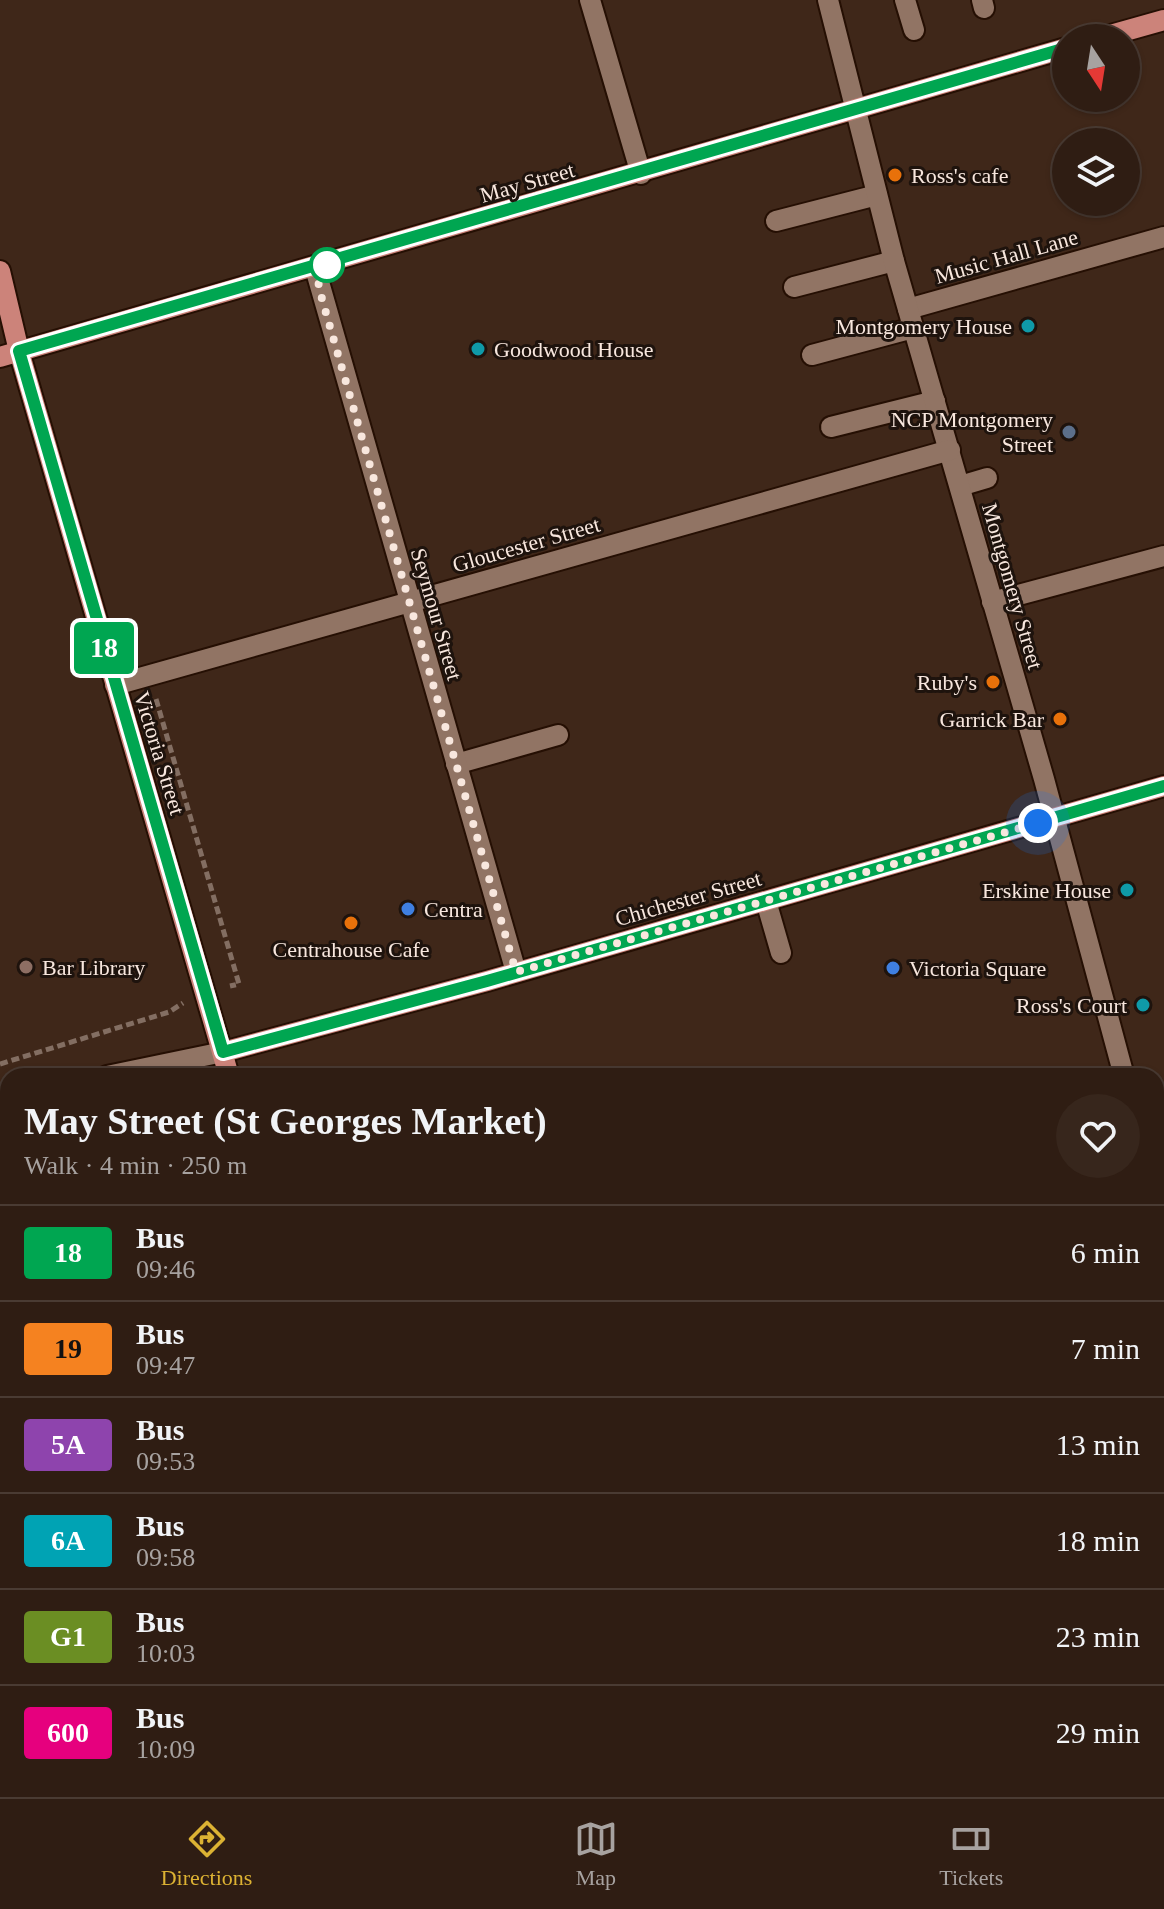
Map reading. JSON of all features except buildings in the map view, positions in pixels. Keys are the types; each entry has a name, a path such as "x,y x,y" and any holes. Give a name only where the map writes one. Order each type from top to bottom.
{"main road":[{"path":"1140,27 1164,20"},
{"name":"May Street","path":"10,354 641,174 1052,52"},
{"name":"Victoria Street","path":"0,271 10,354 115,685 227,1068"},
{"name":"Chichester Street","path":"223,1052 516,972 1164,786"}],"street":[{"path":"590,0 641,174"},
{"path":"905,0 914,30"},
{"name":"Montgomery Street","path":"830,8 853,90 853,110 894,261 1055,818 1122,1068"},
{"path":"776,221 877,195"},
{"name":"Music Hall Lane","path":"812,355 910,319 1164,237"},
{"path":"794,287 894,261"},
{"name":"Seymour Street","path":"315,268 516,972"},
{"path":"831,427 935,401"},
{"name":"Gloucester Street","path":"115,685 950,450"},
{"path":"960,486 987,478"},
{"path":"992,602 1164,556"},
{"path":"456,764 558,735"},
{"path":"766,901 781,953"},
{"path":"146,1068 223,1052"}],"path":[{"path":"148,675 239,984"},
{"path":"0,1064 169,1012 179,1004"}],"bus line":[{"name":"18","path":"1052,52 641,174 19,351 223,1052 487,981 1164,786"}],"place":[{"name":"Ross's cafe","path":"895,175"},
{"name":"Montgomery House","path":"1028,326"},
{"name":"Goodwood House","path":"478,349"},
{"name":"NCP Montgomery Street","path":"1069,432"},
{"name":"Ruby's","path":"993,682"},
{"name":"Garrick Bar","path":"1060,719"},
{"name":"Erskine House","path":"1127,890"},
{"name":"Centra","path":"408,909"},
{"name":"Centrahouse Cafe","path":"351,923"},
{"name":"Bar Library","path":"26,967"},
{"name":"Victoria Square","path":"893,968"},
{"name":"Ross's Court","path":"1143,1005"}],"route":[{"path":"327,265 315,268 322,299 516,972 1038,823"}]}
